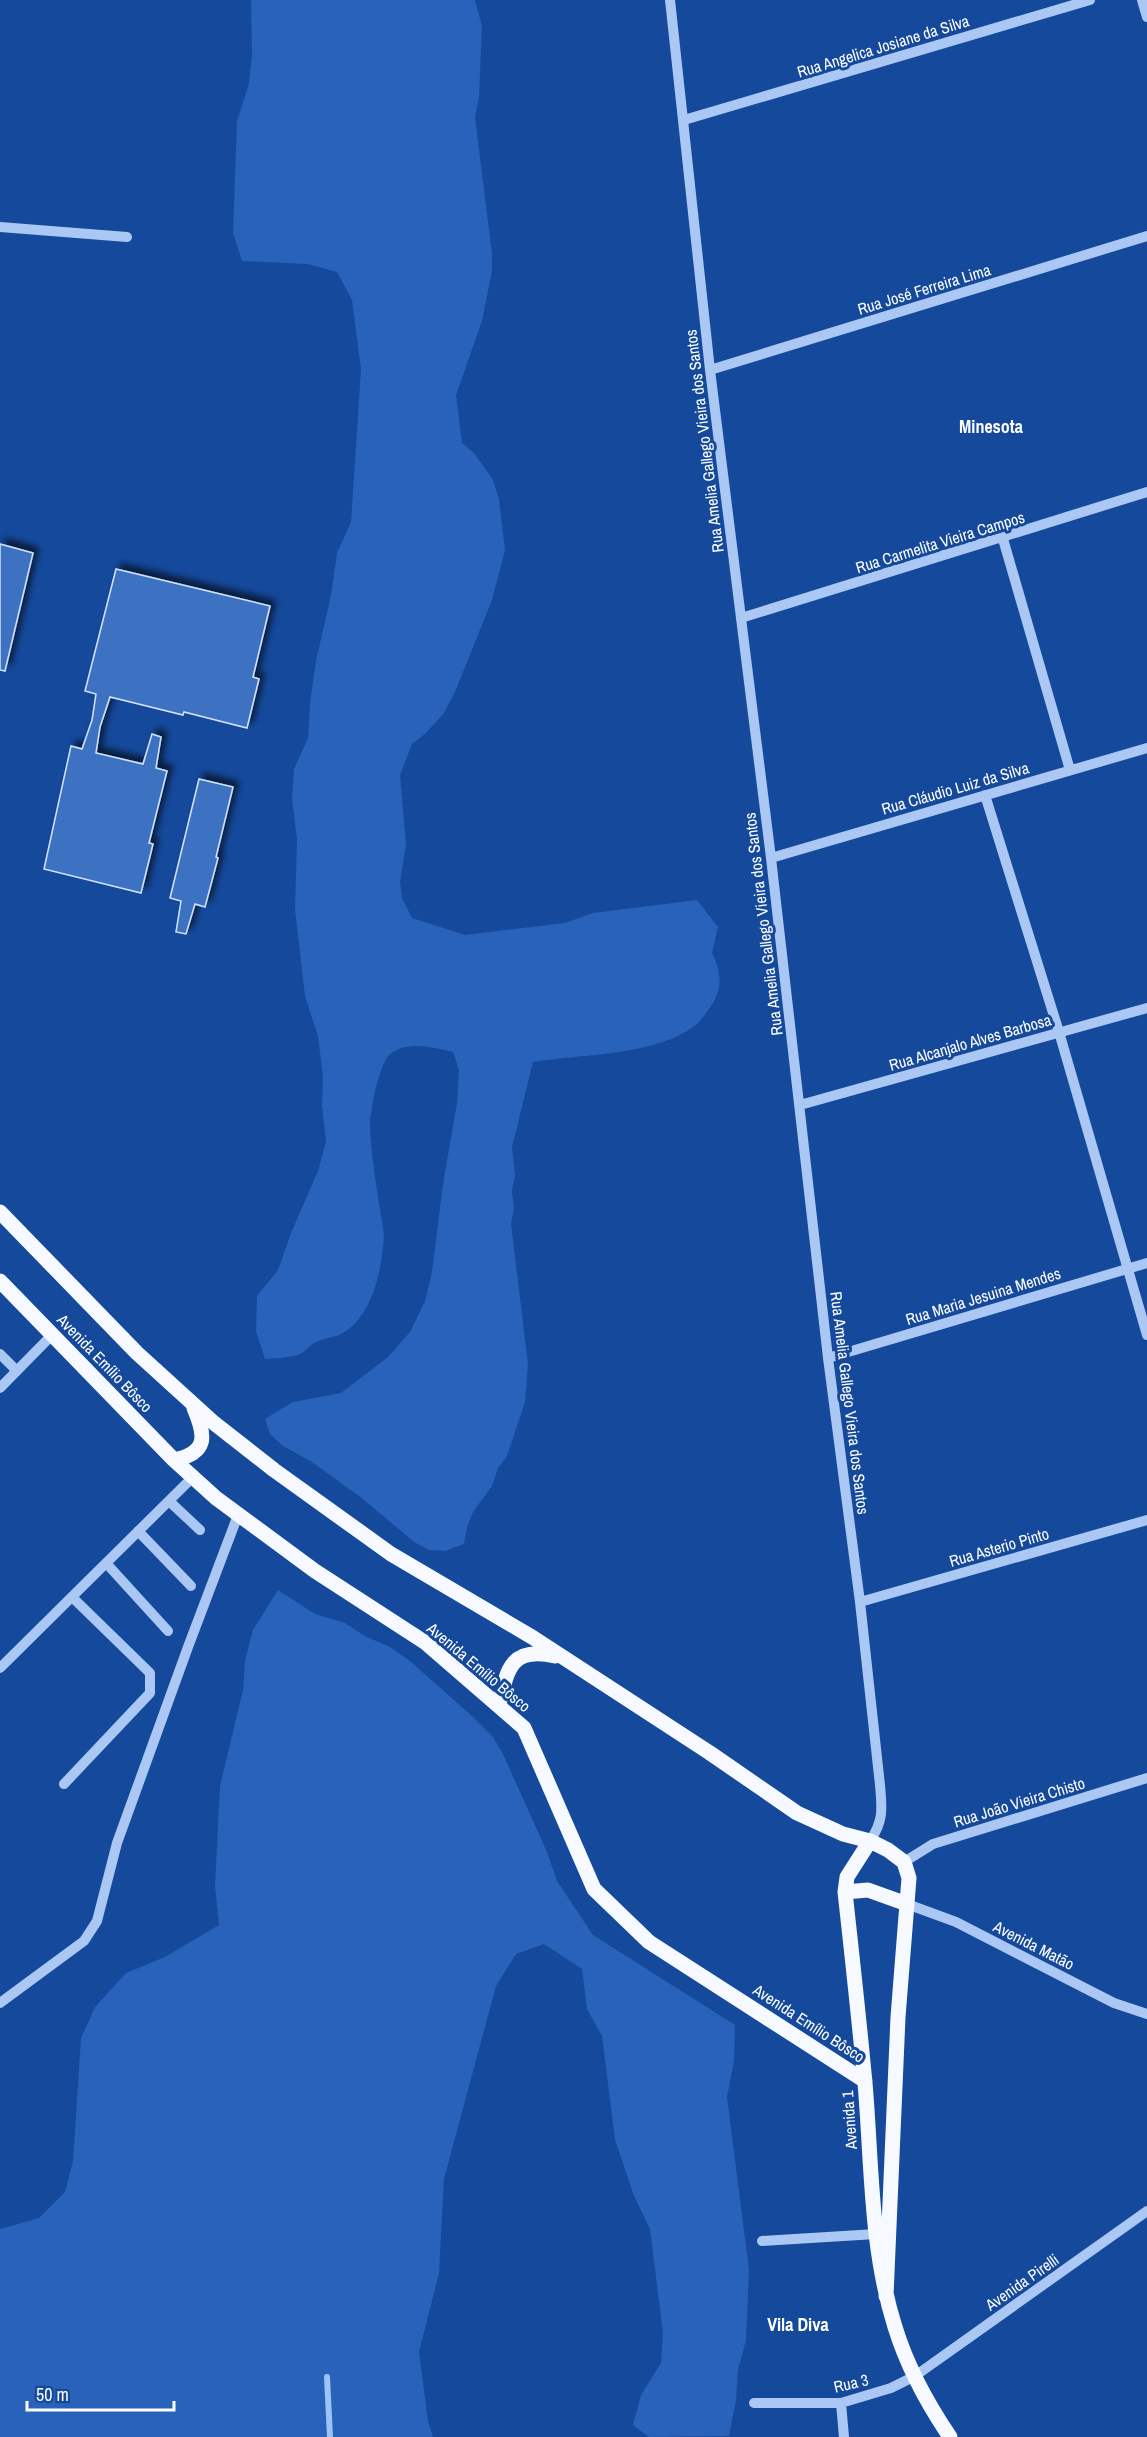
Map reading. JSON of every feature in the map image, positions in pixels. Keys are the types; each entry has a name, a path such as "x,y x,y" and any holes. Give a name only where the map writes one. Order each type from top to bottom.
{"main road":[{"name":"Avenida Emílio Bôsco","path":"0,1212 137,1353 194,1406 274,1470 401,1559 564,1658 797,1813 843,1834 870,1841 888,1850 904,1862"},
{"name":"Avenida Emílio Bôsco","path":"0,1281 174,1460 238,1515 315,1571 426,1643 524,1728 594,1888 649,1942 865,2081"},
{"path":"174,1460 197,1452 203,1443 201,1423 194,1406"},
{"path":"499,1706 507,1672 515,1661 537,1652 564,1658"},
{"name":"Avenida 1","path":"870,1841 847,1877 845,1892 865,2081 876,2234 886,2296"},
{"path":"904,1862 909,1878 898,2017 886,2296 898,2336 915,2376 933,2412 950,2437"},
{"path":"845,1892 868,1890 907,1904"}],"street":[{"name":"Rua Amelia Gallego Vieira dos Santos","path":"670,0 710,370 771,858 828,1359 860,1602 882,1814 878,1828 870,1841"},
{"name":"Rua Angelica Josiane da Silva","path":"684,120 1090,0"},
{"path":"1142,0 1147,17"},
{"path":"0,227 127,237"},
{"name":"Rua José Ferreira Lima","path":"710,370 1147,236"},
{"name":"Rua Carmelita Vieira Campos","path":"741,618 1147,492"},
{"path":"1003,538 1070,770"},
{"name":"Rua Cláudio Luiz da Silva","path":"771,858 1147,748"},
{"path":"985,795 1059,1032 1147,1335"},
{"name":"Rua Alcanjalo Alves Barbosa","path":"800,1105 1147,1008"},
{"name":"Rua Maria Jesuina Mendes","path":"828,1359 1147,1263"},
{"path":"0,1388 52,1335"},
{"path":"0,1354 17,1371"},
{"path":"0,1668 194,1476"},
{"path":"169,1501 200,1530"},
{"path":"0,2003 84,1941 97,1921 117,1843 238,1515"},
{"name":"Rua Asterio Pinto","path":"860,1602 1147,1520"},
{"path":"138,1531 191,1586"},
{"path":"106,1563 168,1631"},
{"path":"64,1784 150,1693 150,1673 72,1597"},
{"name":"Rua João Vieira Chisto","path":"904,1862 933,1844 1147,1778"},
{"name":"Avenida Matão","path":"907,1904 956,1922 1114,2003 1147,2014"},
{"name":"Avenida Pirelli","path":"915,2376 1147,2211"},
{"path":"762,2241 876,2234"},
{"name":"Rua 3","path":"754,2403 841,2403 891,2388 915,2376"},
{"path":"841,2403 844,2437"}],"shaded area":[{"path":"251,0 475,0 482,26 479,97 475,117 492,254 492,271 482,321 456,395 462,443 474,453 493,480 499,499 505,550 492,600 455,692 444,713 425,734 412,744 400,775 406,845 400,882 402,898 412,918 465,935 565,923 593,913 697,900 718,927 712,953 718,968 719,989 714,1002 698,1023 682,1034 642,1048 533,1062 512,1147 515,1175 511,1224 528,1364 525,1402 507,1456 498,1468 492,1486 473,1512 464,1544 445,1551 429,1550 414,1542 363,1499 312,1462 283,1446 270,1434 265,1419 293,1402 341,1393 388,1357 410,1332 425,1301 432,1272 443,1184 457,1103 459,1070 453,1052 429,1047 405,1047 390,1054 386,1059 376,1087 370,1117 372,1152 384,1235 381,1261 370,1301 356,1323 343,1333 316,1342 298,1355 265,1359 256,1331 257,1296 278,1270 291,1233 318,1171 326,1141 322,1106 323,1077 318,1036 305,996 295,910 297,839 292,799 294,769 308,738 316,661 331,595 337,553 351,522 361,369 352,300 337,272 307,264 242,261 233,233 237,121 249,84 252,55"},
{"path":"278,1590 315,1614 345,1623 365,1636 390,1647 410,1661 472,1716 493,1737 503,1754 547,1852 557,1881 593,1935 735,2025 734,2061 727,2097 749,2270 746,2340 738,2370 736,2400 729,2436 649,2437 633,2425 641,2395 661,2363 663,2333 650,2229 634,2196 615,2140 602,2036 587,2009 582,1969 544,1944 516,1954 496,1986 444,2179 439,2273 419,2352 428,2421 433,2437 0,2437 0,2229 39,2218 65,2192 73,2161 81,2038 95,2007 126,1973 165,1957 219,1925 215,1886 220,1786 243,1690 245,1660 253,1630"}],"building":[{"path":"0,544 33,553 5,671 0,670"},
{"path":"116,569 270,606 253,677 259,679 247,728 110,697 100,727 96,753 143,764 152,734 161,737 156,768 167,771 149,843 153,844 141,893 44,869 71,746 82,749 92,720 96,694 85,691"},
{"path":"199,779 233,787 205,907 195,904 186,934 176,932 181,901 170,898"}],"waterway":[{"path":"327,2377 330,2437"}],"district":[{"name":"Minesota","path":"991,427"},
{"name":"Vila Diva","path":"798,2325"}]}
